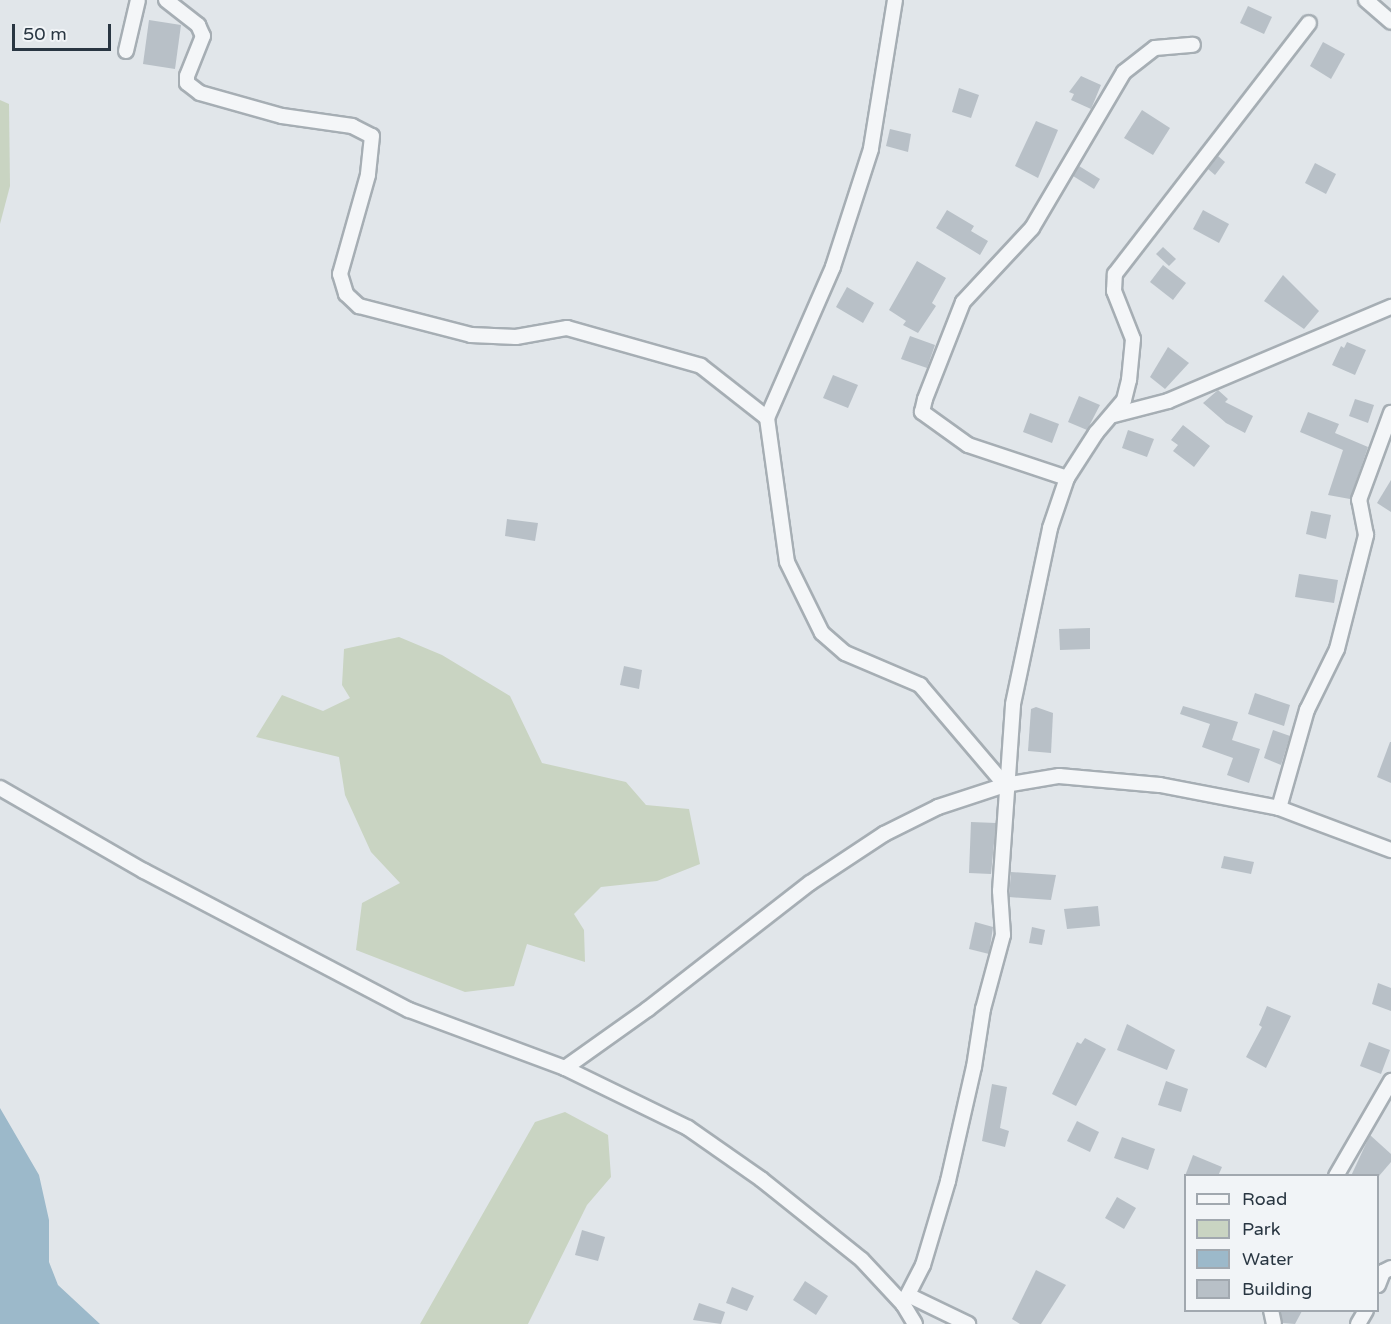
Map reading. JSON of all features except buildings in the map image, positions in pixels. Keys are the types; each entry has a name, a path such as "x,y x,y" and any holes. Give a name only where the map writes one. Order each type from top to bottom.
{"street":[{"path":"126,51 138,0"},
{"path":"166,0 198,25 203,36 187,76 187,83 200,93 282,116 352,126 372,136 368,175 340,274 346,294 359,306 471,335 516,337 567,328 701,366 767,418"},
{"path":"895,0 871,149 833,267 767,418 787,562 822,633 845,652 920,685 1005,785"},
{"path":"1366,0 1391,22"},
{"path":"915,1324 906,1299 923,1265 948,1181 974,1067 983,1009 1003,935 1000,891 1005,785 1013,704 1035,591 1050,528 1067,478 1096,433 1114,415 1124,400 1133,339 1114,291 1115,274 1310,23"},
{"path":"1067,478 968,445 922,412 924,399 963,302 1032,228 1124,72 1155,48 1193,45"},
{"path":"1114,415 1168,402 1391,307"},
{"path":"1279,808 1307,710 1337,649 1366,535 1359,500 1391,413"},
{"path":"565,1068 648,1009 810,883 884,834 938,807 1005,785 1070,777 1160,785 1279,808 1391,850"},
{"path":"0,788 144,870 399,1004 565,1068 688,1128 762,1179 906,1299 968,1324"},
{"path":"1337,1174 1391,1081"},
{"path":"1379,1283 1391,1268"}],"green space":[{"path":"0,100 9,104 10,186 0,224"},
{"path":"399,637 442,655 510,696 542,763 626,782 646,805 689,809 700,864 657,881 601,887 574,914 584,930 585,962 527,944 514,986 465,992 356,950 362,903 400,883 371,852 345,795 339,757 256,737 282,695 323,711 350,698 342,685 344,649"},
{"path":"565,1112 608,1135 611,1177 587,1205 528,1324 420,1324 535,1122"}],"water":[{"path":"0,1108 39,1175 49,1220 49,1262 58,1285 100,1324 0,1324"}]}
